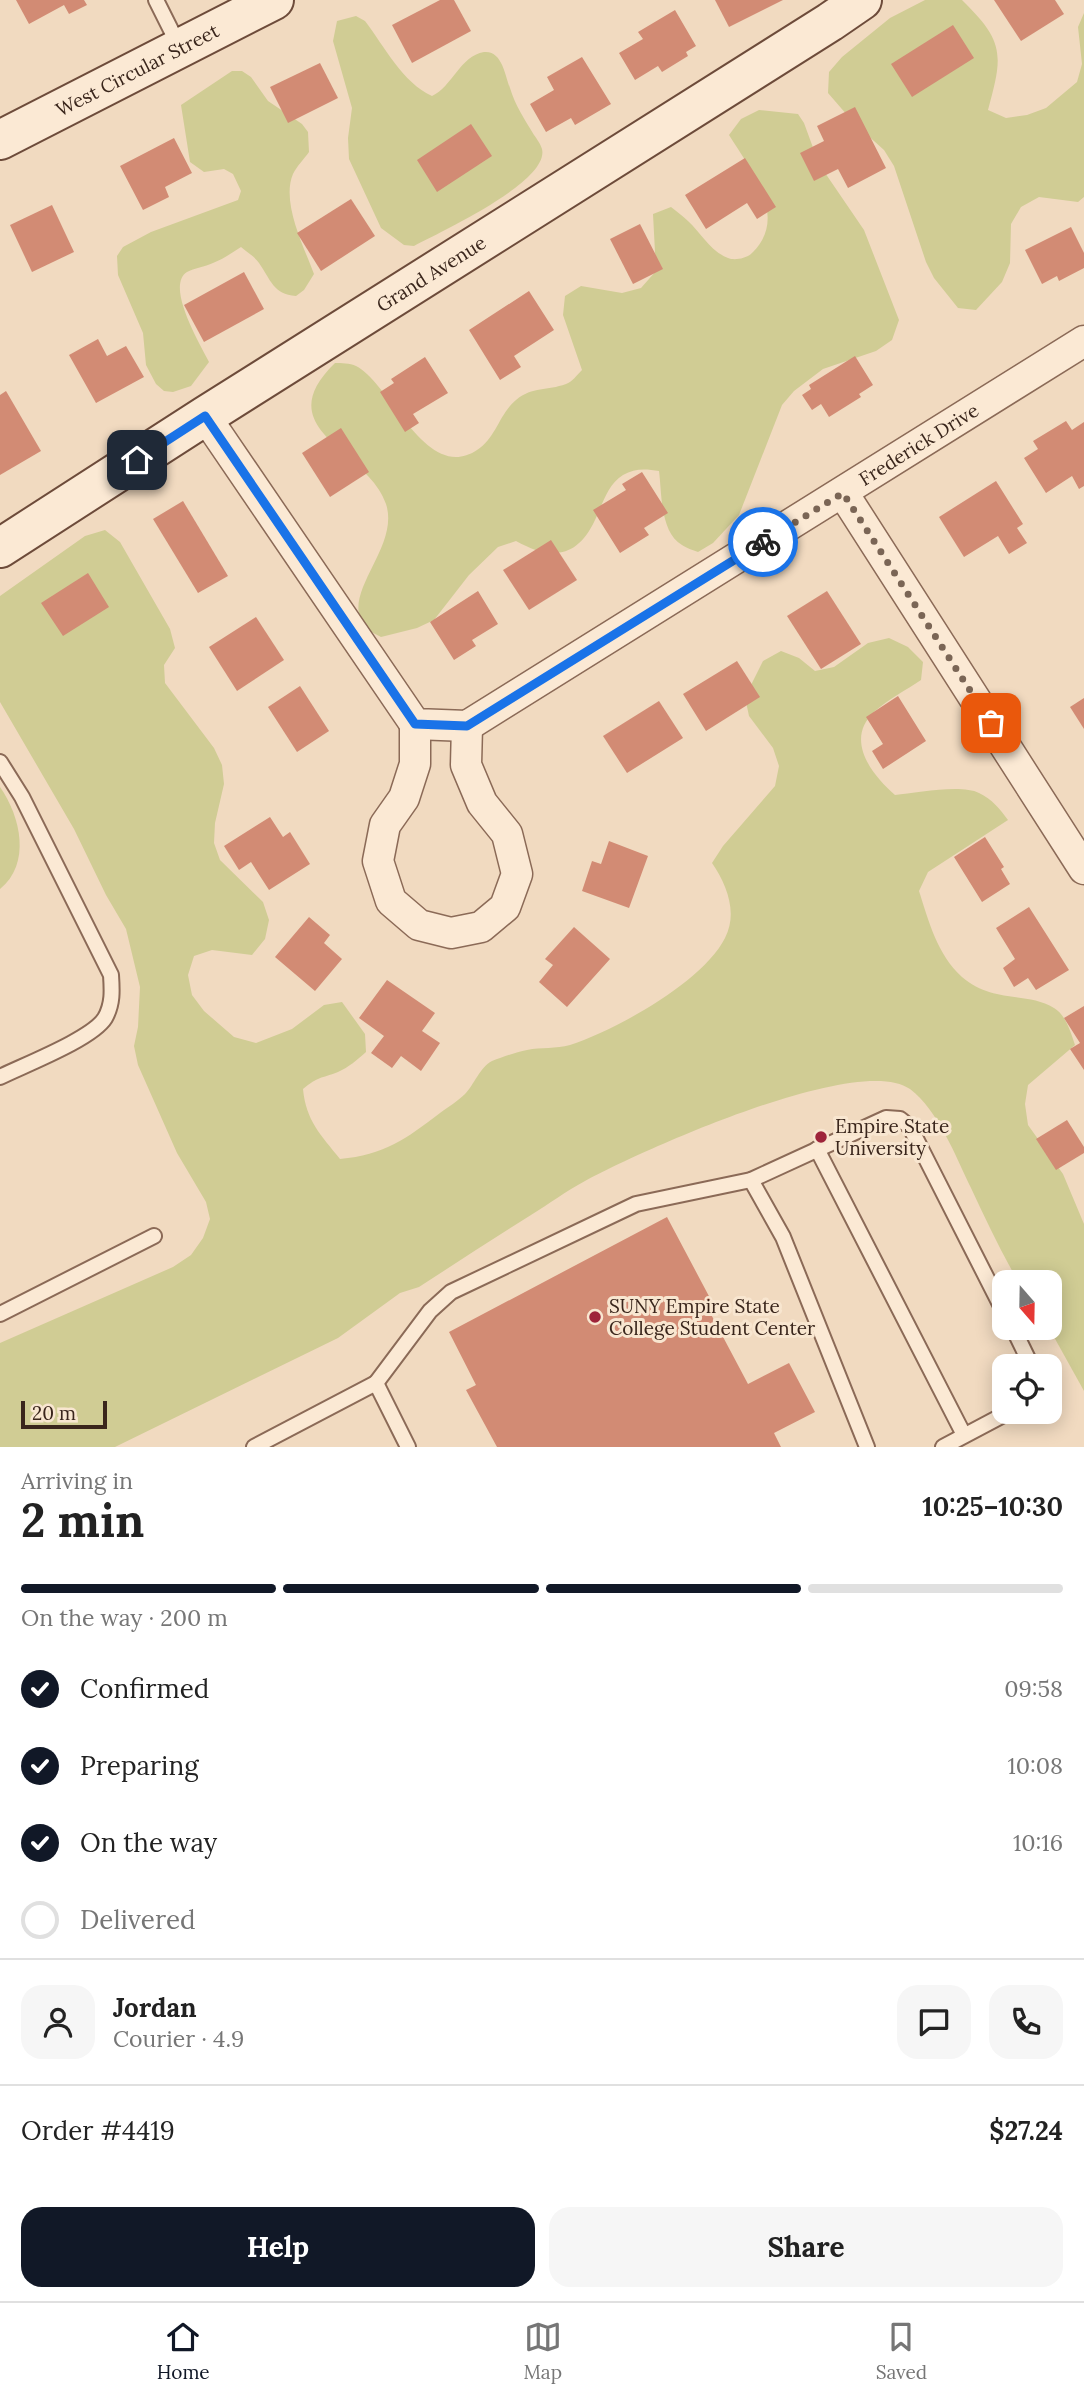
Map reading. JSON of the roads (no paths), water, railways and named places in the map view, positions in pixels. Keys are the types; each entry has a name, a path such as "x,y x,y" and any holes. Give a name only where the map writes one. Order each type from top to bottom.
{"street":[{"name":"West Circular Street","path":"0,140 274,0"},
{"name":"Grand Avenue","path":"0,548 861,0"},
{"name":"Frederick Drive","path":"467,726 1084,341"},
{"path":"205,416 415,724 415,764 404,798 385,825 378,862 391,901 419,925 451,933 481,927 505,907 517,874 507,834 482,803 467,765 467,726 415,724"},
{"path":"843,493 1074,832 1084,869"}],"lane":[{"path":"156,0 180,47"},
{"path":"0,762 22,797 111,975 112,999 104,1020 86,1035 0,1077"},
{"path":"254,1447 376,1383 430,1311 451,1292 636,1204 751,1180 886,1118 900,1119 910,1127 992,1288"},
{"path":"817,1149 964,1435"},
{"path":"751,1180 783,1237 867,1447"},
{"path":"0,1314 154,1236"},
{"path":"376,1383 408,1447"},
{"path":"943,1447 992,1421"}],"place":[{"name":"Empire State University","path":"821,1137"},
{"name":"SUNY Empire State College Student Center","path":"595,1317"}]}
